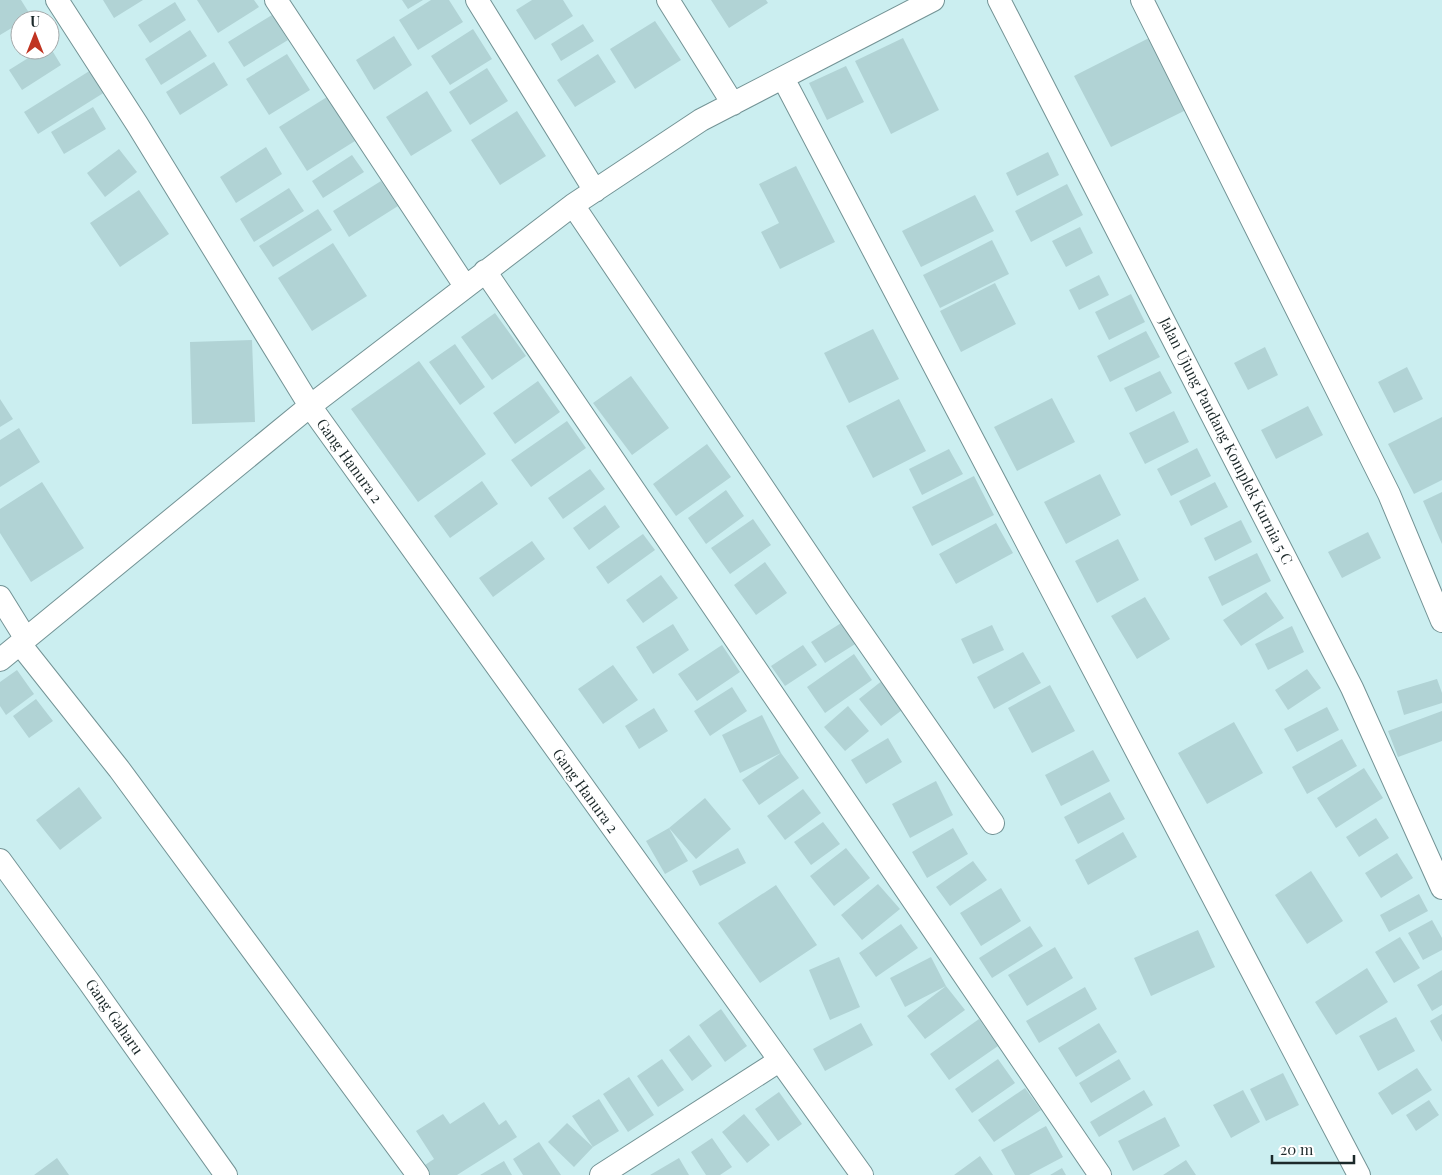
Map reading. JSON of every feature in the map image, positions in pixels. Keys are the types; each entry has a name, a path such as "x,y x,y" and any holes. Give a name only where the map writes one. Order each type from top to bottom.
{"street":[{"name":"Gang Hanura 2","path":"57,0 137,124 310,406 862,1175"},
{"path":"276,0 465,286"},
{"path":"477,0 595,191"},
{"path":"668,0 732,104"},
{"path":"0,660 310,406 573,205 701,120 933,0"},
{"name":"Jalan Ujung Pandang Komplek Kurnia 5 C","path":"999,0 1352,688 1442,888"},
{"path":"1142,0 1389,494 1442,621"},
{"path":"783,78 1359,1175"},
{"path":"573,205 840,602 993,824"},
{"path":"485,271 1100,1175"},
{"path":"0,597 23,641 418,1175"},
{"name":"Gang Gaharu","path":"0,860 226,1175"},
{"path":"602,1175 779,1061"}],"building":[{"path":"0,0 21,0 27,10 10,10 10,29 0,35"},
{"path":"103,0 143,0 114,18"},
{"path":"197,0 254,0 259,7 218,33"},
{"path":"402,0 423,0 408,9"},
{"path":"431,0 449,0 463,22 418,50 399,20"},
{"path":"532,0 563,0 573,16 535,40 516,10"},
{"path":"711,0 766,0 768,3 729,28"},
{"path":"175,2 186,20 150,43 138,25"},
{"path":"272,15 288,40 244,67 228,42"},
{"path":"655,21 681,60 635,89 610,49"},
{"path":"583,24 594,41 561,61 551,44"},
{"path":"473,29 492,59 450,85 431,56"},
{"path":"190,30 207,56 161,85 145,59"},
{"path":"394,36 412,65 374,90 356,60"},
{"path":"903,38 939,110 891,134 855,61"},
{"path":"1149,38 1186,110 1111,147 1074,76"},
{"path":"287,54 310,90 269,115 246,79"},
{"path":"598,54 616,82 575,107 557,80"},
{"path":"25,60 58,60 61,65 22,90 9,70"},
{"path":"214,62 228,85 180,115 166,92"},
{"path":"846,66 864,102 827,120 809,83"},
{"path":"487,68 508,101 470,125 449,92"},
{"path":"91,70 105,92 38,134 24,112"},
{"path":"427,91 452,131 411,156 386,117"},
{"path":"327,97 355,141 307,171 279,127"},
{"path":"93,107 106,129 64,154 51,132"},
{"path":"517,111 546,156 500,185 471,140"},
{"path":"266,147 282,174 236,203 220,177"},
{"path":"119,149 137,172 105,197 87,173"},
{"path":"1048,152 1059,175 1017,196 1006,173"},
{"path":"352,155 364,172 323,198 312,181"},
{"path":"796,166 835,242 780,269 761,232 779,223 759,184"},
{"path":"381,181 398,206 349,237 333,211"},
{"path":"1067,184 1083,215 1031,242 1015,211"},
{"path":"289,188 304,211 254,242 240,219"},
{"path":"139,190 169,234 120,267 90,223"},
{"path":"975,195 994,231 921,267 902,231"},
{"path":"318,209 332,230 273,267 259,246"},
{"path":"1080,227 1093,253 1066,267 1052,241"},
{"path":"992,240 1009,274 940,308 923,275"},
{"path":"333,243 367,296 312,331 278,278"},
{"path":"1099,275 1109,295 1079,310 1069,290"},
{"path":"995,283 1016,324 961,352 940,311"},
{"path":"1131,294 1145,322 1109,340 1095,312"},
{"path":"495,313 526,356 492,380 461,337"},
{"path":"873,329 899,379 849,403 824,353"},
{"path":"1146,331 1160,357 1110,382 1097,356"},
{"path":"252,340 255,422 192,424 190,342"},
{"path":"455,344 485,387 460,405 429,362"},
{"path":"1265,347 1278,375 1248,390 1234,363"},
{"path":"419,361 486,454 418,502 351,409"},
{"path":"1407,367 1423,399 1394,413 1378,382"},
{"path":"1160,371 1172,393 1136,412 1124,388"},
{"path":"631,376 669,428 632,455 593,403"},
{"path":"538,381 560,412 515,444 493,413"},
{"path":"1052,398 1075,442 1017,471 994,427"},
{"path":"0,399 13,419 0,427"},
{"path":"899,399 926,451 873,478 846,426"},
{"path":"1308,406 1323,435 1276,459 1261,430"},
{"path":"1174,411 1189,442 1145,464 1129,433"},
{"path":"1442,417 1442,480 1414,494 1388,444"},
{"path":"567,421 586,448 531,487 511,460"},
{"path":"19,428 40,462 0,487 0,440"},
{"path":"707,444 731,477 676,516 653,484"},
{"path":"1197,448 1211,476 1171,496 1157,469"},
{"path":"949,449 963,474 922,495 909,469"},
{"path":"590,469 605,489 563,519 548,498"},
{"path":"1100,474 1121,515 1066,544 1044,502"},
{"path":"974,476 994,515 932,546 912,507"},
{"path":"482,481 498,504 450,538 434,516"},
{"path":"42,482 84,548 31,582 0,533 0,509"},
{"path":"1215,482 1228,507 1191,526 1179,501"},
{"path":"726,490 744,516 706,544 688,518"},
{"path":"1442,492 1442,544 1423,501"},
{"path":"605,505 620,527 589,550 573,528"},
{"path":"753,519 771,545 730,574 711,548"},
{"path":"1241,520 1252,542 1215,561 1204,538"},
{"path":"996,523 1013,553 956,584 939,554"},
{"path":"1368,532 1381,558 1342,578 1328,552"},
{"path":"643,534 655,550 608,584 596,567"},
{"path":"1118,539 1139,580 1097,603 1075,561"},
{"path":"532,541 545,559 493,597 479,578"},
{"path":"1257,553 1271,581 1222,606 1208,577"},
{"path":"765,562 787,593 756,615 734,585"},
{"path":"661,575 678,598 643,623 626,600"},
{"path":"1266,592 1284,618 1241,646 1223,620"},
{"path":"1145,597 1170,639 1137,659 1111,616"},
{"path":"846,620 860,641 825,663 811,642"},
{"path":"673,624 689,650 653,674 636,647"},
{"path":"992,625 1004,650 973,664 961,639"},
{"path":"1292,626 1304,652 1268,670 1255,644"},
{"path":"722,645 740,672 697,701 678,674"},
{"path":"803,645 817,665 785,686 771,666"},
{"path":"1023,652 1041,683 994,709 977,677"},
{"path":"854,654 872,680 825,713 807,687"},
{"path":"613,665 638,700 603,724 578,689"},
{"path":"1307,669 1321,688 1288,710 1275,690"},
{"path":"17,670 34,694 6,715 0,706 0,682"},
{"path":"1437,679 1442,693 1442,703 1404,715 1397,691"},
{"path":"883,680 906,707 881,726 859,699"},
{"path":"1050,685 1075,731 1032,753 1008,708"},
{"path":"732,687 747,711 710,736 694,711"},
{"path":"36,699 53,721 29,738 13,716"},
{"path":"848,706 869,731 845,751 824,727"},
{"path":"1327,707 1339,730 1297,752 1284,729"},
{"path":"654,708 668,731 639,749 625,726"},
{"path":"1442,711 1442,741 1398,757 1388,731"},
{"path":"762,715 781,753 740,773 722,735"},
{"path":"1234,722 1263,773 1207,804 1178,753"},
{"path":"888,738 902,762 866,784 851,760"},
{"path":"1342,739 1357,766 1307,794 1292,767"},
{"path":"1093,750 1110,781 1061,806 1045,775"},
{"path":"781,753 799,778 759,805 742,780"},
{"path":"1364,768 1383,798 1336,828 1317,798"},
{"path":"936,781 953,815 910,838 892,804"},
{"path":"79,787 102,818 60,850 36,820"},
{"path":"803,789 821,813 785,840 767,816"},
{"path":"1110,792 1125,819 1078,844 1064,817"},
{"path":"705,798 731,829 696,859 669,828"},
{"path":"1376,818 1389,838 1359,857 1346,837"},
{"path":"823,822 840,844 811,865 794,842"},
{"path":"669,828 688,861 665,874 646,841"},
{"path":"953,828 968,854 927,878 912,852"},
{"path":"1123,832 1137,857 1088,885 1075,860"},
{"path":"738,848 746,863 700,886 692,871"},
{"path":"846,848 870,878 834,906 810,876"},
{"path":"1397,853 1413,878 1381,898 1365,873"},
{"path":"973,861 987,880 950,906 936,887"},
{"path":"1311,871 1343,921 1307,944 1275,895"},
{"path":"878,884 900,909 862,940 841,915"},
{"path":"776,885 817,945 760,983 718,923"},
{"path":"1001,888 1021,921 981,946 960,913"},
{"path":"1419,894 1428,911 1389,932 1380,915"},
{"path":"1432,920 1442,938 1442,950 1423,960 1408,933"},
{"path":"901,924 918,948 876,977 859,953"},
{"path":"1030,926 1043,946 992,978 979,958"},
{"path":"1198,930 1215,967 1151,996 1134,958"},
{"path":"1400,937 1420,968 1394,983 1375,952"},
{"path":"1055,947 1073,978 1027,1006 1008,975"},
{"path":"839,957 860,1007 830,1020 809,970"},
{"path":"931,957 946,986 905,1007 890,978"},
{"path":"1367,968 1388,1002 1336,1035 1315,1002"},
{"path":"1442,970 1442,1005 1432,1011 1417,985"},
{"path":"946,986 965,1010 925,1039 907,1016"},
{"path":"1085,987 1097,1009 1039,1043 1026,1021"},
{"path":"721,1009 747,1046 725,1062 699,1025"},
{"path":"1442,1014 1442,1042 1430,1021"},
{"path":"1396,1017 1415,1051 1378,1071 1359,1036"},
{"path":"979,1019 998,1046 949,1080 930,1054"},
{"path":"861,1023 873,1045 825,1071 813,1049"},
{"path":"1099,1023 1117,1052 1076,1077 1058,1048"},
{"path":"689,1035 712,1066 692,1081 669,1050"},
{"path":"662,1059 684,1090 658,1107 637,1076"},
{"path":"998,1059 1015,1083 972,1113 955,1089"},
{"path":"1119,1059 1131,1079 1091,1103 1079,1083"},
{"path":"1417,1068 1432,1090 1392,1115 1378,1093"},
{"path":"1283,1073 1299,1105 1266,1121 1250,1089"},
{"path":"629,1077 654,1115 628,1132 603,1094"},
{"path":"1025,1088 1041,1110 994,1142 978,1120"},
{"path":"1144,1090 1153,1105 1099,1137 1090,1122"},
{"path":"1243,1090 1260,1122 1231,1138 1213,1105"},
{"path":"779,1092 802,1124 778,1141 755,1109"},
{"path":"599,1099 619,1131 593,1147 572,1116"},
{"path":"1429,1100 1439,1115 1416,1131 1406,1115"},
{"path":"484,1102 499,1125 506,1120 517,1137 457,1175 427,1175 422,1167 434,1159 416,1131 443,1114 450,1124"},
{"path":"744,1114 770,1145 747,1163 722,1132"},
{"path":"1165,1117 1180,1146 1133,1171 1118,1141"},
{"path":"567,1123 593,1147 574,1167 548,1142"},
{"path":"1046,1126 1063,1157 1029,1175 1015,1175 1001,1150"},
{"path":"712,1138 732,1167 720,1175 706,1175 691,1152"},
{"path":"539,1142 561,1175 523,1175 513,1159"},
{"path":"980,1156 993,1175 954,1175"},
{"path":"57,1158 69,1175 34,1175"},
{"path":"679,1158 689,1175 650,1175"},
{"path":"1186,1160 1196,1175 1163,1175"},
{"path":"504,1161 512,1175 480,1175"},
{"path":"1062,1168 1066,1175 1050,1175"}]}
